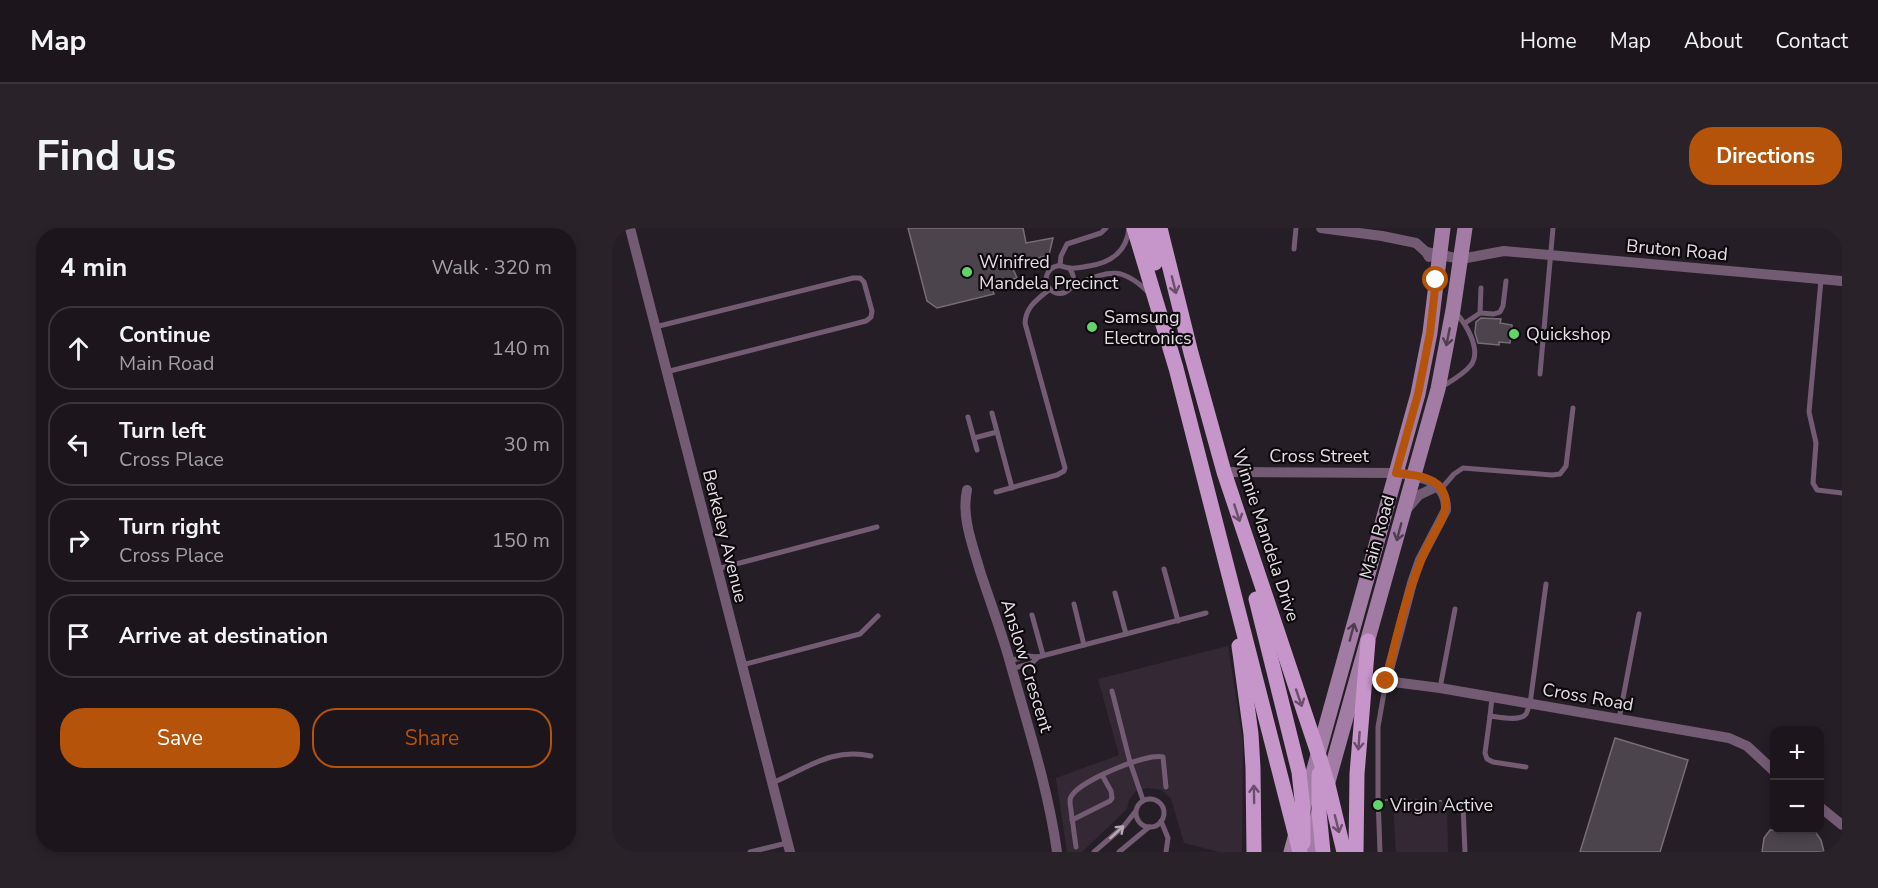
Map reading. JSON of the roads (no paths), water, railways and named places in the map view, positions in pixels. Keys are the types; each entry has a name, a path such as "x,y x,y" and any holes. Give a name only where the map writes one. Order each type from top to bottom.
{"main road":[{"path":"1134,228 1176,368 1300,849"},
{"path":"1146,228 1179,356 1176,368"},
{"name":"Winnie Mandela Drive","path":"1160,228 1224,472 1328,785 1344,852"},
{"name":"Main Road","path":"1303,810 1418,394 1430,333 1436,280 1432,254 1443,228"},
{"name":"Main Road","path":"1300,849 1319,812 1328,785 1438,389 1453,310 1464,228"},
{"path":"1245,538 1250,577 1299,772 1303,810 1300,849"},
{"path":"1234,592 1251,734 1254,852"},
{"path":"1356,852 1357,774 1368,641"},
{"path":"1318,756 1319,812 1323,852"}],"street":[{"name":"Berkeley Avenue","path":"630,228 788,847"},
{"name":"Bruton Road","path":"1321,228 1416,243 1432,254 1461,259 1504,251 1842,281"},
{"name":"Cross Street","path":"1224,472 1396,473 1414,475 1440,487"},
{"path":"1386,681 1412,583 1420,561 1446,510 1440,487 1419,495 1405,510"},
{"name":"Anslow Crescent","path":"967,490 965,505 972,542 1040,769 1057,852"},
{"name":"Cross Road","path":"1386,681 1440,688 1729,738 1747,747 1770,767"},
{"path":"1824,810 1842,825"}],"lane":[{"path":"1060,265 1061,256 1067,244 1101,233 1106,228"},
{"path":"1129,228 1121,251 1113,258 1093,266 1069,268 1056,266 1048,272 1046,280 1050,289 1062,293 1073,285 1091,278 1120,273 1137,281 1157,301"},
{"path":"1294,249 1296,228"},
{"path":"1540,374 1553,228"},
{"path":"1069,268 1074,276 1073,285"},
{"path":"655,327 854,278 860,278 864,282 872,311 871,317 866,321 666,372"},
{"path":"1821,279 1809,412 1816,443 1813,483 1817,490 1842,493"},
{"path":"1465,323 1480,313 1500,312 1503,306 1506,281"},
{"path":"1480,313 1481,288"},
{"path":"996,492 1057,475 1065,468 1025,323 1030,306 1050,289"},
{"path":"1438,389 1457,378 1472,363 1472,341 1465,323 1453,310"},
{"path":"1440,487 1463,468 1560,474 1566,466 1573,408"},
{"path":"992,413 1011,488"},
{"path":"968,417 977,450"},
{"path":"974,438 997,432"},
{"path":"717,569 877,527"},
{"path":"1164,569 1178,621"},
{"path":"1490,716 1519,718 1525,716 1530,704 1546,584"},
{"path":"1115,593 1126,634"},
{"path":"1074,604 1084,645"},
{"path":"1440,688 1455,609"},
{"path":"1010,665 1032,663 1041,656 1206,613"},
{"path":"1619,719 1639,614"},
{"path":"1032,615 1041,656"},
{"path":"741,665 860,634 878,616"},
{"path":"1380,852 1378,727 1386,681"},
{"path":"1113,691 1130,762 1143,800"},
{"path":"1492,698 1485,753 1487,759 1526,767"},
{"path":"772,783 830,756 854,752 871,756"},
{"path":"1076,847 1070,803 1077,789 1130,762 1155,755 1163,757 1166,787"},
{"path":"1072,820 1112,798 1111,791 1102,775"},
{"path":"1094,852 1124,826 1143,800 1152,799 1161,803 1164,812 1161,821 1149,827 1119,852"},
{"path":"1463,804 1465,852"},
{"path":"1135,812 1141,824 1149,827"},
{"path":"1161,821 1168,838 1166,852"},
{"path":"750,852 788,847"}],"place":[{"name":"Winifred Mandela Precinct","path":"967,272"},
{"name":"Samsung Electronics","path":"1092,327"},
{"name":"Quickshop","path":"1514,334"},
{"name":"Virgin Active","path":"1378,805"}]}
